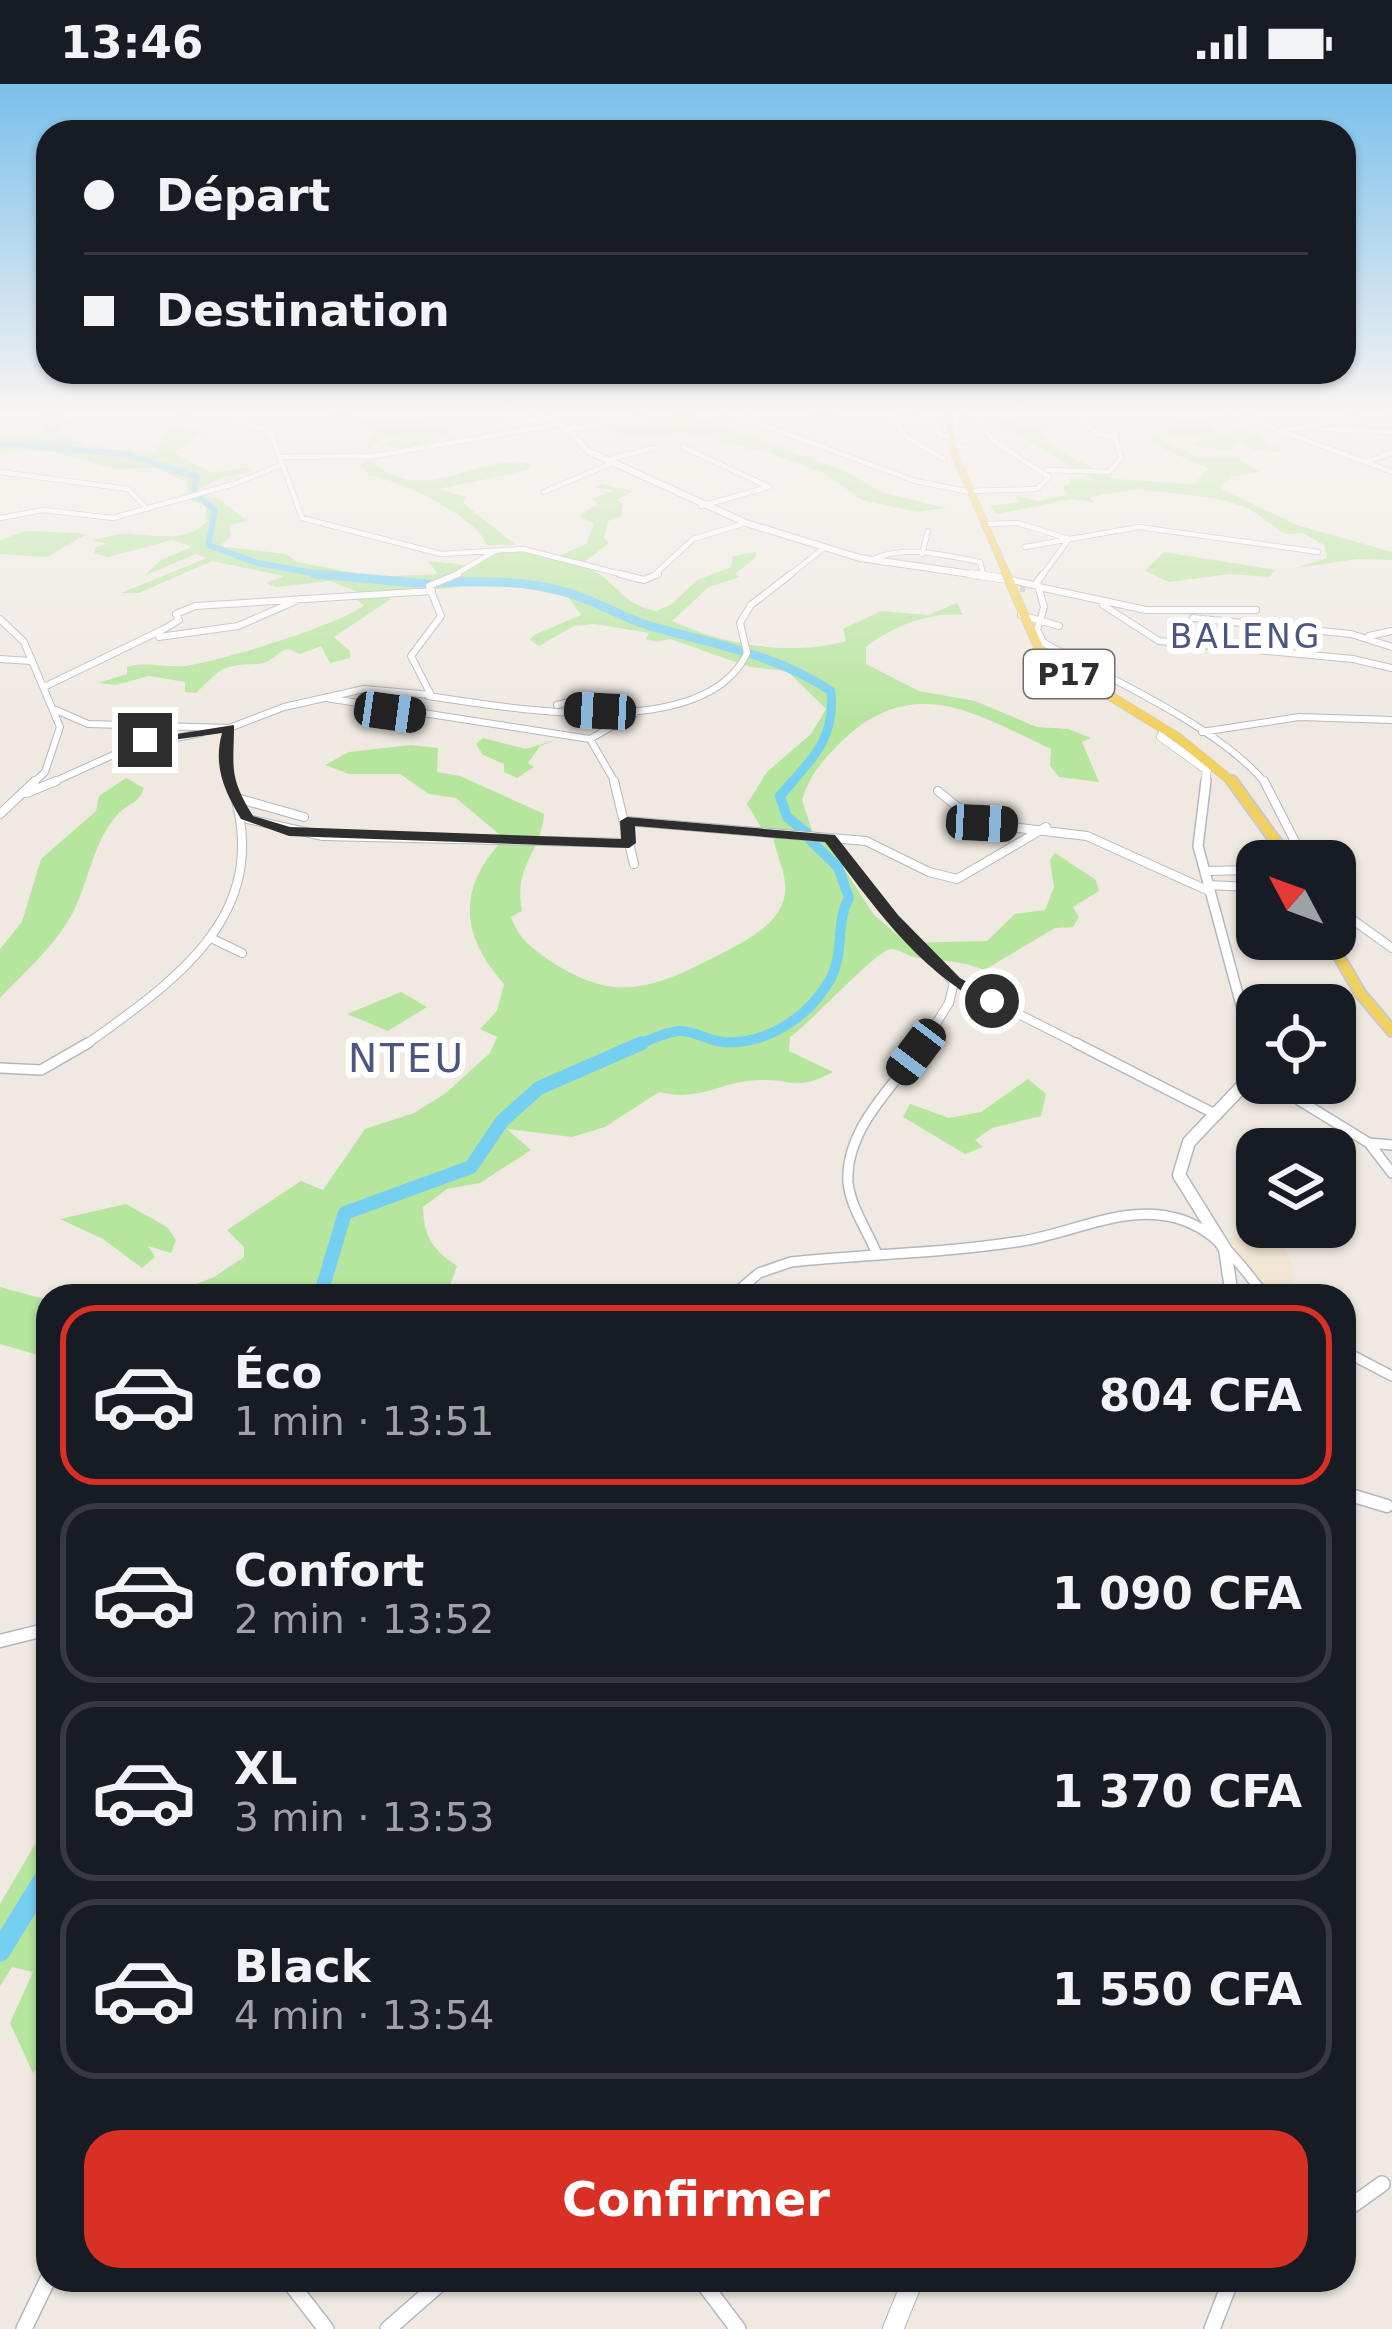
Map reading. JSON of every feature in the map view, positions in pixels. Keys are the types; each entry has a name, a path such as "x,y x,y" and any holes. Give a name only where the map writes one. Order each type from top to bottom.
{"main road":[{"name":"P17","path":"981,517 1016,586 1021,615 1053,662 1164,730 1244,788 1277,840"},
{"path":"1341,960 1360,993 1392,1031"}],"street":[{"path":"302,517 441,554 523,549 644,580 656,575 693,538 746,523"},
{"path":"729,517 871,560 983,573 1016,586 1039,587 1103,605 1364,637 1390,645"},
{"path":"984,524 1018,523 1069,539"},
{"path":"1025,547 1139,526 1318,552"},
{"path":"922,554 928,531"},
{"path":"1069,539 1039,587 1044,607 1038,634 1047,646 1202,732 1264,782 1294,840"},
{"path":"0,814 27,793 94,758 150,738 230,728 323,697 379,688 534,707 634,713 690,702 722,686 746,658 740,622 748,608 824,548"},
{"path":"428,696 433,692 411,656 441,616 429,586 481,564 495,551"},
{"path":"871,560 889,551 922,554 980,562 983,573"},
{"path":"1016,586 1039,587"},
{"path":"159,637 194,602 305,597 391,600 432,591"},
{"path":"46,686 134,636 238,626 305,597"},
{"path":"1103,605 1159,641 1343,658 1392,668"},
{"path":"1176,615 1256,610"},
{"path":"1021,615 1059,626"},
{"path":"0,619 24,642 56,710 57,744 45,772 27,793"},
{"path":"1364,637 1392,631"},
{"path":"0,659 31,661"},
{"path":"534,707 594,696 623,712"},
{"path":"323,697 390,712 590,740 622,728 636,718 634,713"},
{"path":"56,710 88,724 230,728"},
{"path":"1202,732 1298,716 1392,721"},
{"path":"0,1068 37,1070 67,1059 153,994 213,939 231,904 248,819 235,796 223,754 230,728"},
{"path":"1164,730 1161,737 1207,770 1197,837 1236,984"},
{"path":"590,740 608,764 627,821 634,864"},
{"path":"938,791 977,823 1046,827 1088,836 1207,882 1236,885"},
{"path":"235,796 260,808 304,817"},
{"path":"248,819 323,836 629,843"},
{"path":"627,821 879,844 929,872 957,879 1046,827"},
{"path":"830,838 892,918 954,982 1217,1115"},
{"path":"1207,882 1236,872"},
{"path":"1356,922 1390,945"},
{"path":"213,939 242,953"},
{"path":"875,1252 850,1188 849,1167 885,1093 949,1005 954,982"},
{"path":"1236,1096 1178,1162 1179,1175 1222,1243 1255,1284"},
{"path":"1305,1104 1369,1143 1392,1173"},
{"path":"1369,1143 1392,1145"},
{"path":"748,1284 773,1266 875,1252 1022,1241 1096,1220 1147,1215 1183,1220 1222,1243 1230,1284"},
{"path":"1356,1357 1392,1376"},
{"path":"1356,1497 1387,1506"},
{"path":"0,1641 36,1632"},
{"path":"1356,2202 1382,2184"},
{"path":"24,2329 42,2292"},
{"path":"304,2292 326,2329"},
{"path":"388,2329 430,2292"},
{"path":"710,2292 738,2329"},
{"path":"898,2327 909,2292"},
{"path":"1212,2329 1226,2292"}],"shaded area":[{"path":"1228,1238 1236,1238 1236,1248 1284,1248 1292,1264 1293,1284 1261,1284"}],"green space":[{"path":"207,517 242,517 247,521 229,525 231,536 221,545 226,547 286,554 297,562 376,577 438,574 428,561 475,566 466,570 475,567 498,552 535,553 593,571 631,601 656,611 672,604 697,580 731,567 733,556 756,552 735,574 740,577 709,587 672,621 756,646 824,646 846,641 843,629 881,611 928,615 957,603 963,615 924,618 877,639 866,647 866,664 919,691 975,701 1037,727 1068,729 1091,738 1082,742 1099,782 1059,777 1050,766 1051,749 997,723 946,706 921,704 870,719 824,759 802,800 813,834 762,829 747,804 767,772 811,734 826,709 787,671 750,667 670,639 646,639 649,633 595,624 574,626 539,646 530,640 534,635 581,615 568,597 495,582 432,590 445,575 426,592 384,597 391,599 334,637 350,651 350,658 330,663 321,646 300,654 288,649 263,663 222,670 196,693 185,692 185,682 149,676 116,685 98,683 127,674 127,667 134,665 184,666 250,650 332,622 364,605 357,600 358,592 330,581 276,587 266,583 284,576 212,561 139,593 121,593 207,558 196,554 144,576 161,560 192,547 172,540 108,557 94,553 95,547 107,544 93,540 123,534 173,536 191,532"},
{"path":"460,517 480,517 516,545 486,545"},
{"path":"580,517 621,517 608,521 604,538 609,543 583,563 559,556 586,544 594,524"},
{"path":"1261,517 1280,517 1392,552 1392,560 1357,559 1296,568 1327,558 1324,545 1303,533 1286,534"},
{"path":"26,531 85,535 47,557 0,554 0,540"},
{"path":"1164,552 1275,570 1269,577 1230,574 1169,582 1145,571"},
{"path":"483,738 526,749 558,739 540,746 528,763 534,767 517,778 504,772 504,764 483,755 476,744"},
{"path":"411,745 438,748 437,772 460,776 544,814 521,882 522,911 511,917 525,940 546,958 591,982 611,986 670,978 739,944 770,922 785,895 773,837 826,841 874,915 907,943 987,941 1015,914 1045,910 1054,887 1050,860 1055,853 1096,880 1099,891 1073,907 1079,917 1073,927 1055,928 984,970 894,949 883,953 790,1037 789,1051 833,1072 820,1078 802,1083 747,1081 687,1095 659,1092 605,1127 572,1137 507,1129 531,1150 480,1183 447,1189 423,1207 431,1241 457,1266 450,1284 196,1284 244,1257 244,1247 227,1230 301,1181 323,1190 365,1129 414,1113 446,1093 490,1053 497,1037 480,1029 497,1011 504,984 479,948 470,913 477,878 501,842 499,834 456,798 429,794 400,774 349,774 325,765 349,752"},
{"path":"126,778 144,788 142,793 109,825 63,929 0,998 0,949 22,922 41,859 96,811 99,796"},
{"path":"401,992 427,1007 388,1031 347,1014"},
{"path":"1028,1079 1046,1094 1041,1116 992,1128 975,1140 983,1147 965,1154 903,1117 910,1104 949,1118 981,1112"},
{"path":"126,1204 167,1227 176,1240 171,1253 148,1246 155,1257 142,1268 103,1239 60,1219"},
{"path":"0,1287 36,1297 36,1354 0,1344"},
{"path":"36,1842 33,2073 10,2023 33,1972 12,1967 0,1986 0,1904"}],"waterway":[{"path":"214,517 208,545 257,563 324,575"},
{"path":"314,574 324,575"},
{"path":"324,575 429,584"},
{"path":"324,575 336,577"},
{"path":"437,583 518,583 565,592 639,622 743,651 810,678 831,691 830,719 816,752 790,784"},
{"path":"793,781 780,796 787,817 808,834"},
{"path":"633,1046 678,1031 723,1042 756,1039 786,1025 812,1004 835,968 849,898 838,867 810,840"},
{"path":"324,1284 345,1213 471,1167 502,1121 539,1088 642,1043"},
{"path":"0,1951 36,1892"}],"tunnel":[{"path":"1020,589 1025,589"}],"district":[{"name":"BALENG","path":"1246,636"},
{"name":"NTEU","path":"407,1058"}],"route":[{"path":"145,740 230,728 223,754 226,782 248,819 323,836 629,843 627,821 711,824 830,838 905,933 954,982 992,1001"}]}
